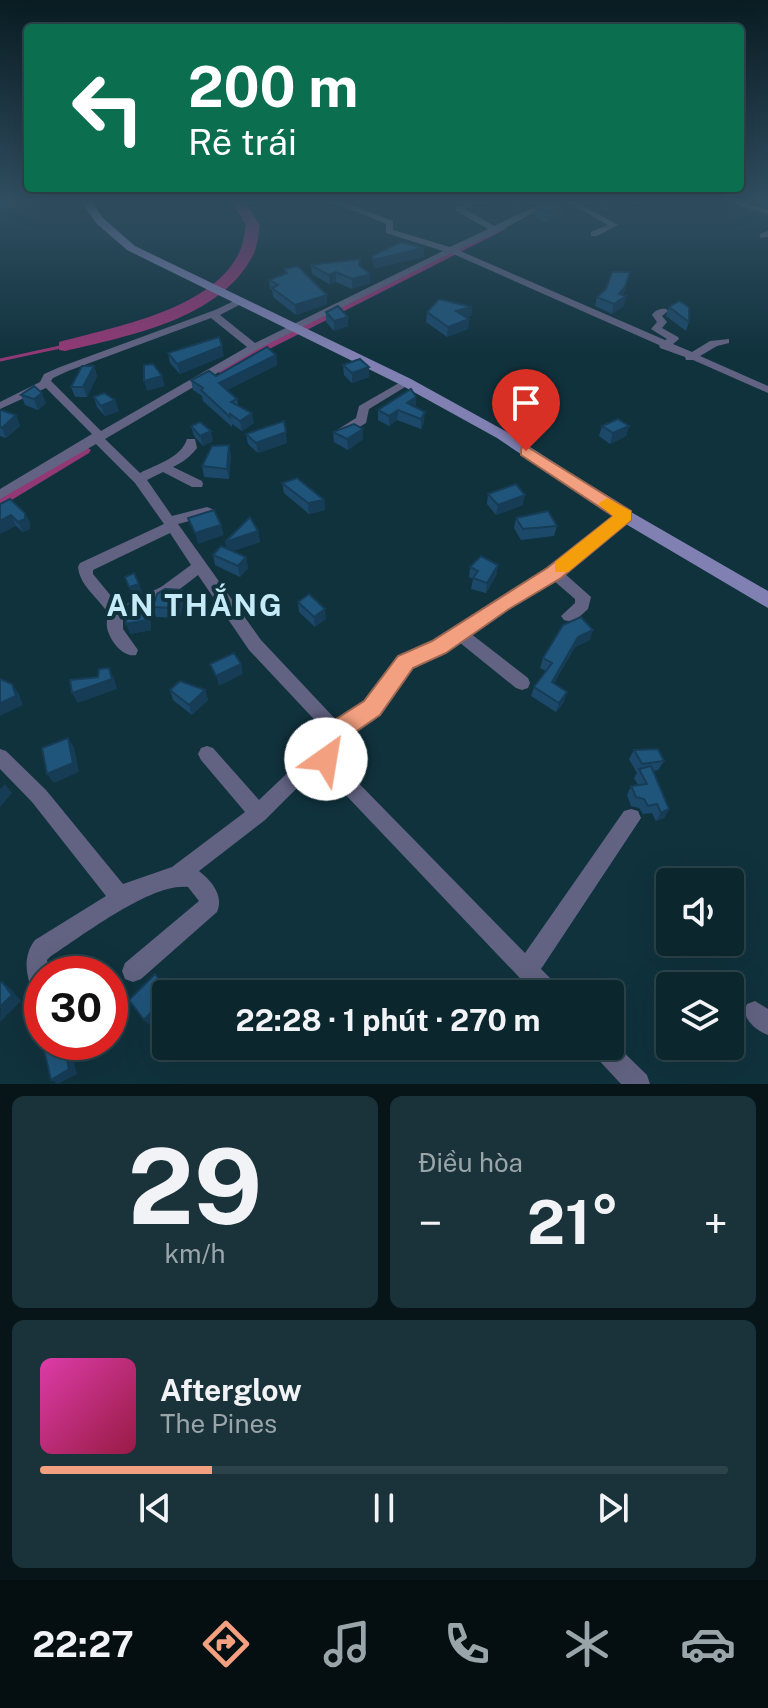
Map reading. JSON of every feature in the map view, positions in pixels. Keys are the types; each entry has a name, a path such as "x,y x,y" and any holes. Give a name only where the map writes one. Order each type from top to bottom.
{"street":[{"path":"145,253 238,302 406,382 502,435 625,516 768,600"},
{"path":"0,495 254,347 458,253 768,390"},
{"path":"0,406 45,383 48,376 64,369 238,302"},
{"path":"663,311 657,315 662,322 656,329 674,339 664,346"},
{"path":"215,313 215,318 254,347"},
{"path":"690,358 714,343 725,341"},
{"path":"337,436 362,420 363,408 371,401 406,382"},
{"path":"45,383 138,479 255,645 295,683 335,732"},
{"path":"138,479 188,452 191,442"},
{"path":"163,467 197,484"},
{"path":"130,650 115,630 115,611 86,576 85,567 170,524 207,512"},
{"path":"335,732 345,730 372,708 406,662 460,634 502,603 554,573 625,516"},
{"path":"115,611 150,601 200,566"},
{"path":"554,573 583,597 583,605 569,616"},
{"path":"460,634 522,683"},
{"path":"335,732 326,759 330,768 537,980"},
{"path":"207,754 258,813"},
{"path":"0,757 39,796 116,891 126,895"},
{"path":"37,956 43,948 126,895 179,874 258,813 306,767 326,759"},
{"path":"527,970 631,818"},
{"path":"133,971 210,905 211,900 196,879 179,874"},
{"path":"615,1060 638,1084"}],"building":[{"path":"379,253 405,253 373,260 372,256"},
{"path":"360,259 359,265 370,274 352,279 336,272 329,275 311,265"},
{"path":"298,266 327,295 295,305 272,288 278,285 269,280 287,273 284,269"},
{"path":"612,272 630,272 619,294 626,296 614,304 597,297 606,289"},
{"path":"439,299 472,307 456,311 469,319 448,327 427,312"},
{"path":"679,301 689,307 689,322 669,307"},
{"path":"338,306 348,317 334,321 326,312"},
{"path":"219,337 222,346 177,364 168,353"},
{"path":"267,347 276,355 219,383 237,399 231,402 252,413 240,421 230,414 230,417 201,390 203,388 191,380 209,371 216,376"},
{"path":"360,359 369,367 352,373 343,365"},
{"path":"153,364 162,376 144,381 144,365"},
{"path":"82,366 94,366 83,387 71,387"},
{"path":"34,386 42,393 34,399 21,395"},
{"path":"411,389 416,397 407,403 425,412 421,419 398,410 389,416 378,410"},
{"path":"104,393 115,400 101,406 94,397"},
{"path":"0,410 16,415 2,428 0,427"},
{"path":"618,419 629,426 613,433 602,426"},
{"path":"284,421 286,432 256,443 246,434"},
{"path":"200,422 211,431 200,436 191,426"},
{"path":"354,424 363,429 347,439 333,432"},
{"path":"229,445 227,469 202,466 212,446"},
{"path":"297,478 324,500 308,503 282,483"},
{"path":"516,484 525,495 498,505 488,494"},
{"path":"10,499 25,513 25,519 18,522 11,515 0,521 0,504"},
{"path":"214,510 221,525 195,533 188,518"},
{"path":"548,511 557,526 523,529 516,518"},
{"path":"250,517 258,531 225,542"},
{"path":"221,546 246,557 238,566 213,555"},
{"path":"481,556 498,565 487,583 473,578 478,571 470,567"},
{"path":"134,573 139,584 129,587 125,577"},
{"path":"165,589 182,590 176,608 153,607 157,594"},
{"path":"309,594 325,609 314,617 298,602"},
{"path":"146,599 149,607 146,607 147,620 126,624 125,607"},
{"path":"581,617 593,630 578,637 552,682 567,692 559,703 534,687 552,663 543,658 563,625"},
{"path":"234,653 241,664 216,676 210,664"},
{"path":"109,668 112,679 72,693 70,680 98,677 99,669"},
{"path":"0,679 12,684 16,696 0,703"},
{"path":"180,681 205,690 189,705 170,690"},
{"path":"68,738 73,763 47,774 42,748"},
{"path":"658,749 664,761 642,764 634,750"},
{"path":"651,766 669,809 661,813 657,804 648,806 644,799 636,797 631,786 647,784 639,769"},
{"path":"155,974 160,980 152,980 152,1011 144,1020 129,1000"},
{"path":"2,982 12,995 0,1007 0,984"},
{"path":"46,1060 67,1060 69,1069 51,1080"}],"waterway":[{"path":"65,346 140,325 191,305 232,275 247,253"},
{"path":"220,370 455,253"},
{"path":"0,360 65,346"},
{"path":"0,502 85,450"}],"slow traffic":[{"path":"561,567 625,516 607,504"}],"district":[{"name":"AN THẮNG","path":"195,606"}],"route":[{"path":"326,759 335,740 335,732 345,730 372,708 406,662 439,647 502,603 554,573 625,516 526,451"}]}
